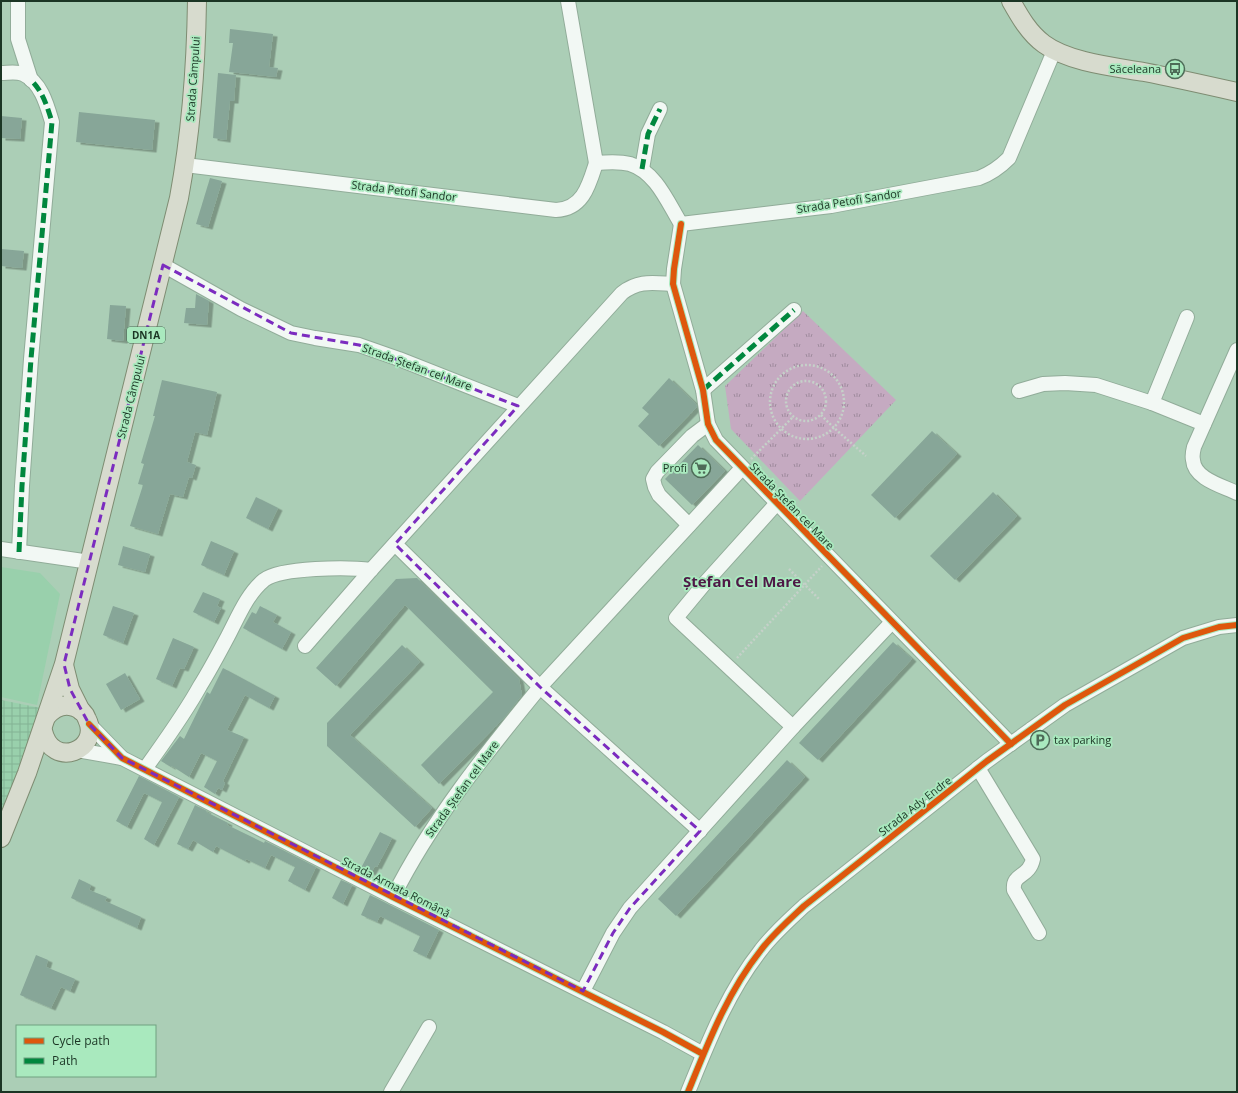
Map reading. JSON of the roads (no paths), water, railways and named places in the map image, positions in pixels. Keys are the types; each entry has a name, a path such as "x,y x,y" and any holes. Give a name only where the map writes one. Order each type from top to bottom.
{"main road":[{"name":"Strada Câmpului","path":"1,838 27,774 64,664 179,198 185,165 193,96 197,1"},
{"path":"1011,1 1032,34 1045,45 1068,56 1237,92"},
{"path":"27,774 43,762 72,752 84,745 88,739 90,731 85,717 70,689 64,664"},
{"path":"72,752 59,752 48,744 44,738 45,723 52,710 66,705 74,707 85,717"}],"street":[{"path":"18,1 18,39 31,80"},
{"name":"Strada Petofi Sandor","path":"185,165 566,210 574,206 581,198 589,183 596,163 568,1"},
{"name":"Strada Petofi Sandor","path":"681,224 831,206 979,178 990,174 1009,158 1054,50"},
{"path":"1,73 23,74 31,80 47,103 52,122 28,399 19,552"},
{"path":"642,169 648,134 660,110"},
{"path":"596,163 617,162 629,164 642,169 655,181 681,224"},
{"name":"Strada Ștefan cel Mare","path":"681,224 673,284 703,390 708,424 716,440 1011,744"},
{"name":"Strada Ștefan cel Mare","path":"163,266 242,309 291,333 359,345 425,368 518,406"},
{"path":"305,646 518,406 622,293 629,287 638,283 648,282 673,284"},
{"path":"703,390 794,310"},
{"path":"1152,402 1187,318"},
{"path":"1237,350 1194,447 1193,461 1196,471 1206,478 1237,493"},
{"path":"1019,391 1043,384 1065,382 1096,385 1152,402 1204,424"},
{"path":"689,525 659,495 653,479 657,472 692,436 708,424"},
{"name":"Strada Ștefan cel Mare","path":"393,897 408,868 448,806 494,744 540,687 742,468"},
{"path":"777,503 676,618 793,727"},
{"path":"395,544 540,687 700,831"},
{"path":"1,549 90,562"},
{"path":"145,769 200,687 251,594 265,580 276,575 289,572 335,568 371,570"},
{"path":"583,991 613,933 630,908 793,727 892,622"},
{"name":"Strada Ady Endre","path":"688,1092 720,1016 738,982 761,950 781,927 810,902 978,768 1011,744 1036,735 1065,705 1173,643 1201,632 1219,627 1237,625"},
{"name":"Strada Armata Română","path":"85,717 122,758 393,897 583,991 703,1054"},
{"path":"72,752 122,758"},
{"path":"978,768 1033,859 1031,867 1026,873 1015,880 1013,884 1014,890 1039,933"},
{"path":"391,1092 429,1028"}],"place":[{"name":"Săceleana","path":"1175,69"},
{"name":"Profi","path":"701,468"},
{"name":"tax parking","path":"1040,740"}],"district":[{"name":"Ștefan Cel Mare","path":"742,582"}]}
